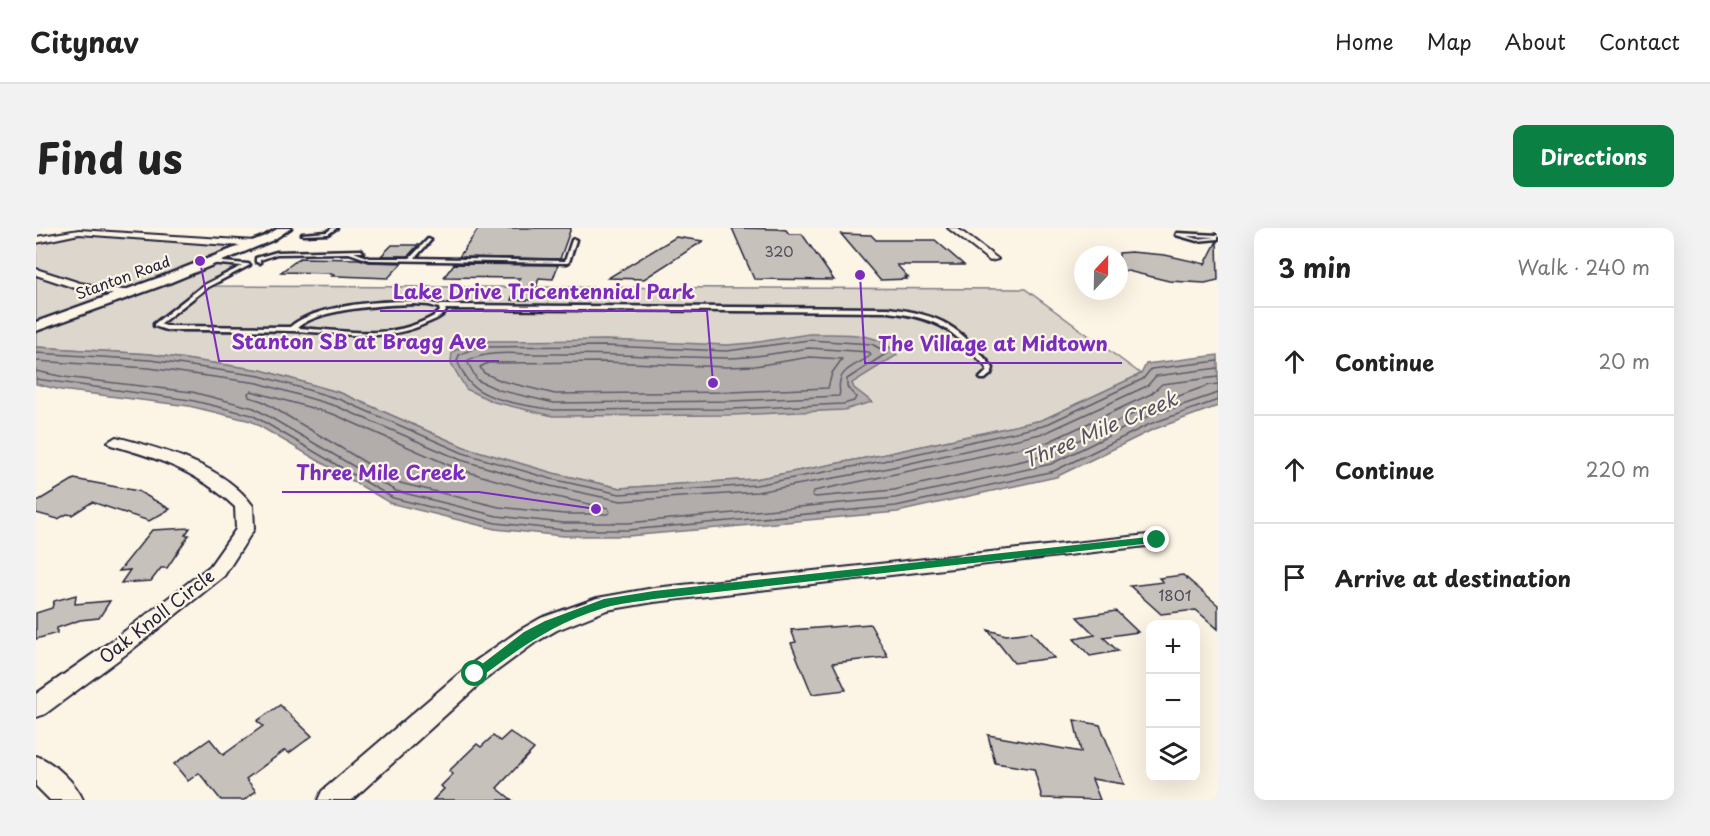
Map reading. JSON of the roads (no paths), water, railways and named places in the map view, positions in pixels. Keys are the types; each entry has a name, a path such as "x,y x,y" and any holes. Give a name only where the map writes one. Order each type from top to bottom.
{"street":[{"name":"Stanton Road","path":"36,327 210,262 255,244 286,228"},
{"path":"952,228 989,260"},
{"path":"36,240 66,233 100,233 255,244"},
{"path":"36,272 78,286 129,294"},
{"name":"Oak Knoll Circle","path":"36,707 122,646 217,571 244,529 244,506 223,485 193,466 116,442"},
{"path":"332,800 475,674 528,636 549,624 604,603 654,595 1157,540"},
{"path":"36,768 69,800"}],"lane":[{"path":"304,234 328,233 335,228"},
{"path":"1177,234 1218,237 1197,240 1177,234"},
{"path":"411,260 429,240"},
{"path":"355,253 346,257 355,261 369,259 567,262 574,240"},
{"path":"369,259 355,253 289,252 248,265 206,286 156,325 166,328 292,328 371,335 391,334 428,322 440,315 443,311 441,307"},
{"path":"210,262 248,265"},
{"path":"292,328 302,320 322,315 401,301 422,301 441,307 903,311 938,321 959,333 990,368 989,374 983,378"}],"water":[{"path":"809,334 869,337 880,341 897,355 852,383 854,388 872,402 844,410 732,415 553,416 494,402 466,389 451,363 452,352 469,343 487,341 606,340 727,345"},
{"path":"36,347 150,354 261,370 341,393 464,447 553,473 620,488 755,479 881,455 1042,420 1141,374 1146,364 1218,355 1218,406 1152,430 1056,477 897,512 628,536 563,536 495,529 390,503 251,421 189,406 61,390 36,384"}],"place":[{"name":"Stanton SB at Bragg Ave","path":"200,261"},
{"name":"The Village at Midtown","path":"860,275"},
{"name":"Lake Drive Tricentennial Park","path":"713,383"},
{"name":"Three Mile Creek","path":"596,509"}]}
